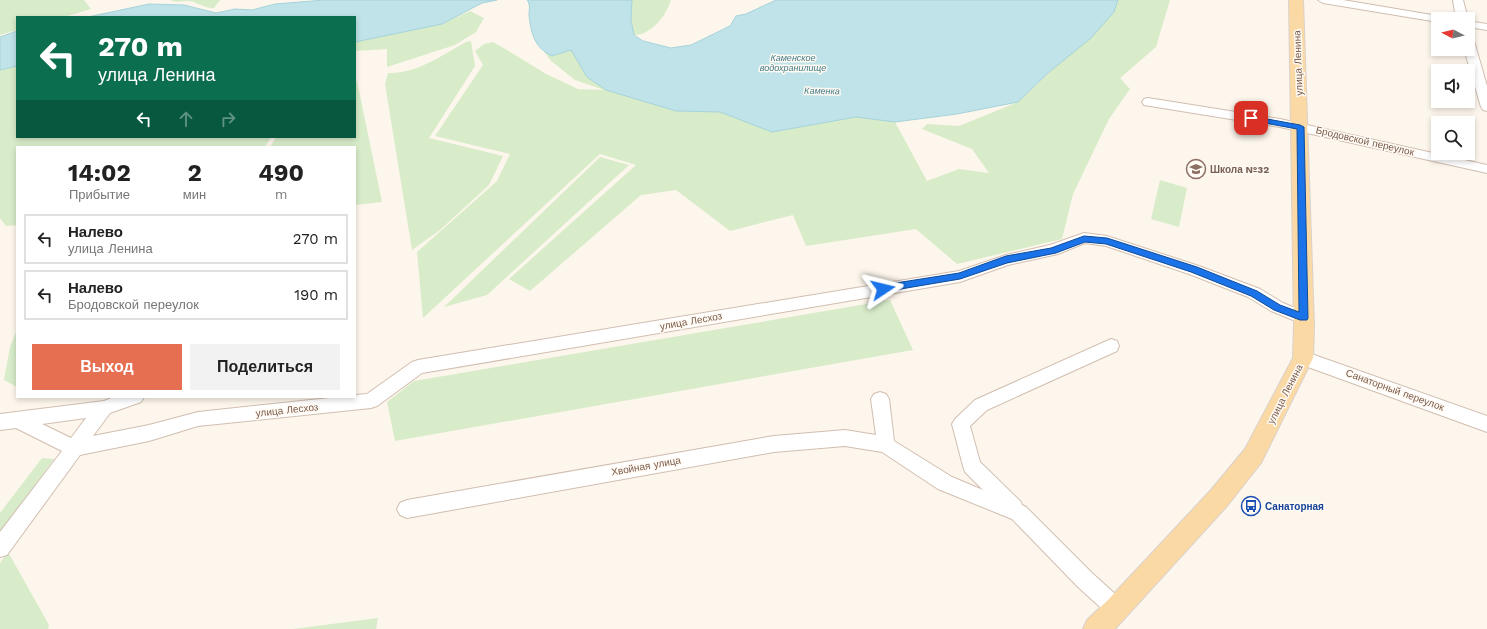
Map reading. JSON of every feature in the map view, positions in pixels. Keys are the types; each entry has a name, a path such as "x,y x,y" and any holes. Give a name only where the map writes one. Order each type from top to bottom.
{"main road":[{"name":"улица Ленина","path":"1096,629 1117,609 1219,498 1253,456 1303,358 1304,318 1296,0"}],"street":[{"path":"1323,0 1431,18"},
{"path":"1458,0 1461,12"},
{"path":"1475,25 1487,27"},
{"path":"1472,56 1487,107"},
{"name":"Бродовской переулок","path":"1148,102 1280,123 1487,169"},
{"name":"улица Лесхоз","path":"74,448 149,433 198,419 371,401 418,367 960,276 1006,260 1053,250 1084,238 1107,241 1194,270 1254,294 1277,307 1304,318"},
{"path":"1111,346 981,405 961,424 972,466 1085,580 1117,609"},
{"name":"Санаторный переулок","path":"1303,358 1487,424"},
{"path":"8,421 104,408 132,398"},
{"path":"880,399 886,445 946,483 1019,513"},
{"path":"0,548 104,408"},
{"path":"8,421 74,448"},
{"name":"Хвойная улица","path":"406,509 774,444 845,438 886,445"}],"green space":[{"path":"0,0 84,0 91,9 67,16 16,16 16,30 0,35"},
{"path":"170,0 220,0 214,8 211,8 189,1 177,2"},
{"path":"632,0 671,0 666,12 657,24 646,32 634,35 631,20"},
{"path":"1118,0 1170,0 1156,47 1120,78 1130,89 1109,119 1073,194 1062,239 957,264 916,229 806,246 793,215 730,231 676,190 641,195 530,291 509,279 636,165 600,154 423,318 417,252 497,181 510,154 435,136 483,65 475,51 484,44 493,42 546,74 578,89 604,90 575,80 550,60 535,38 528,2 571,49 587,77 676,111 720,112 772,132 856,117 895,122 927,181 959,169 989,173 972,149 922,129 927,124 959,126 1018,102 1114,12"},
{"path":"470,11 484,18 476,32 455,45 387,67 387,49 356,51 356,42 442,24"},
{"path":"471,41 475,66 429,138 503,156 489,185 440,230 412,250 385,84 388,73 419,67 466,42"},
{"path":"16,66 16,138 270,138 266,146 16,146 16,225 6,226 0,218 0,70"},
{"path":"356,82 382,202 356,205 356,146 271,146 275,138 356,138"},
{"path":"600,157 629,165 487,295 444,307"},
{"path":"1160,180 1187,188 1179,227 1151,219"},
{"path":"890,300 913,350 395,441 387,402 414,381"},
{"path":"16,332 16,386 4,380 10,347"},
{"path":"42,458 54,459 0,532 0,513"},
{"path":"8,552 49,625 48,629 0,629 0,563"},
{"path":"378,618 376,629 293,629"}],"water":[{"path":"324,0 497,0 482,3 442,24 356,42 356,16 93,16 149,4 184,5 216,13 235,9 252,10 275,4"},
{"name":"Каменское водохранилище","path":"527,0 632,0 631,20 634,35 643,41 671,48 691,45 730,26 736,16 746,14 776,0 1118,0 1114,12 1091,38 1048,73 1018,102 957,114 895,122 856,117 772,132 720,112 676,111 606,90 587,77 571,50 552,56 546,53 538,45 531,28 529,5"},
{"path":"16,31 16,66 0,70 0,37"}],"place":[{"name":"Школа №32","path":"1196,169"},
{"name":"Санаторная","path":"1251,506"}],"route":[{"path":"883,289 960,276 1006,260 1053,250 1084,238 1107,241 1194,270 1254,294 1277,307 1304,318 1300,127 1251,118"}],"water label":[{"name":"Каменка","path":"822,91"}]}
